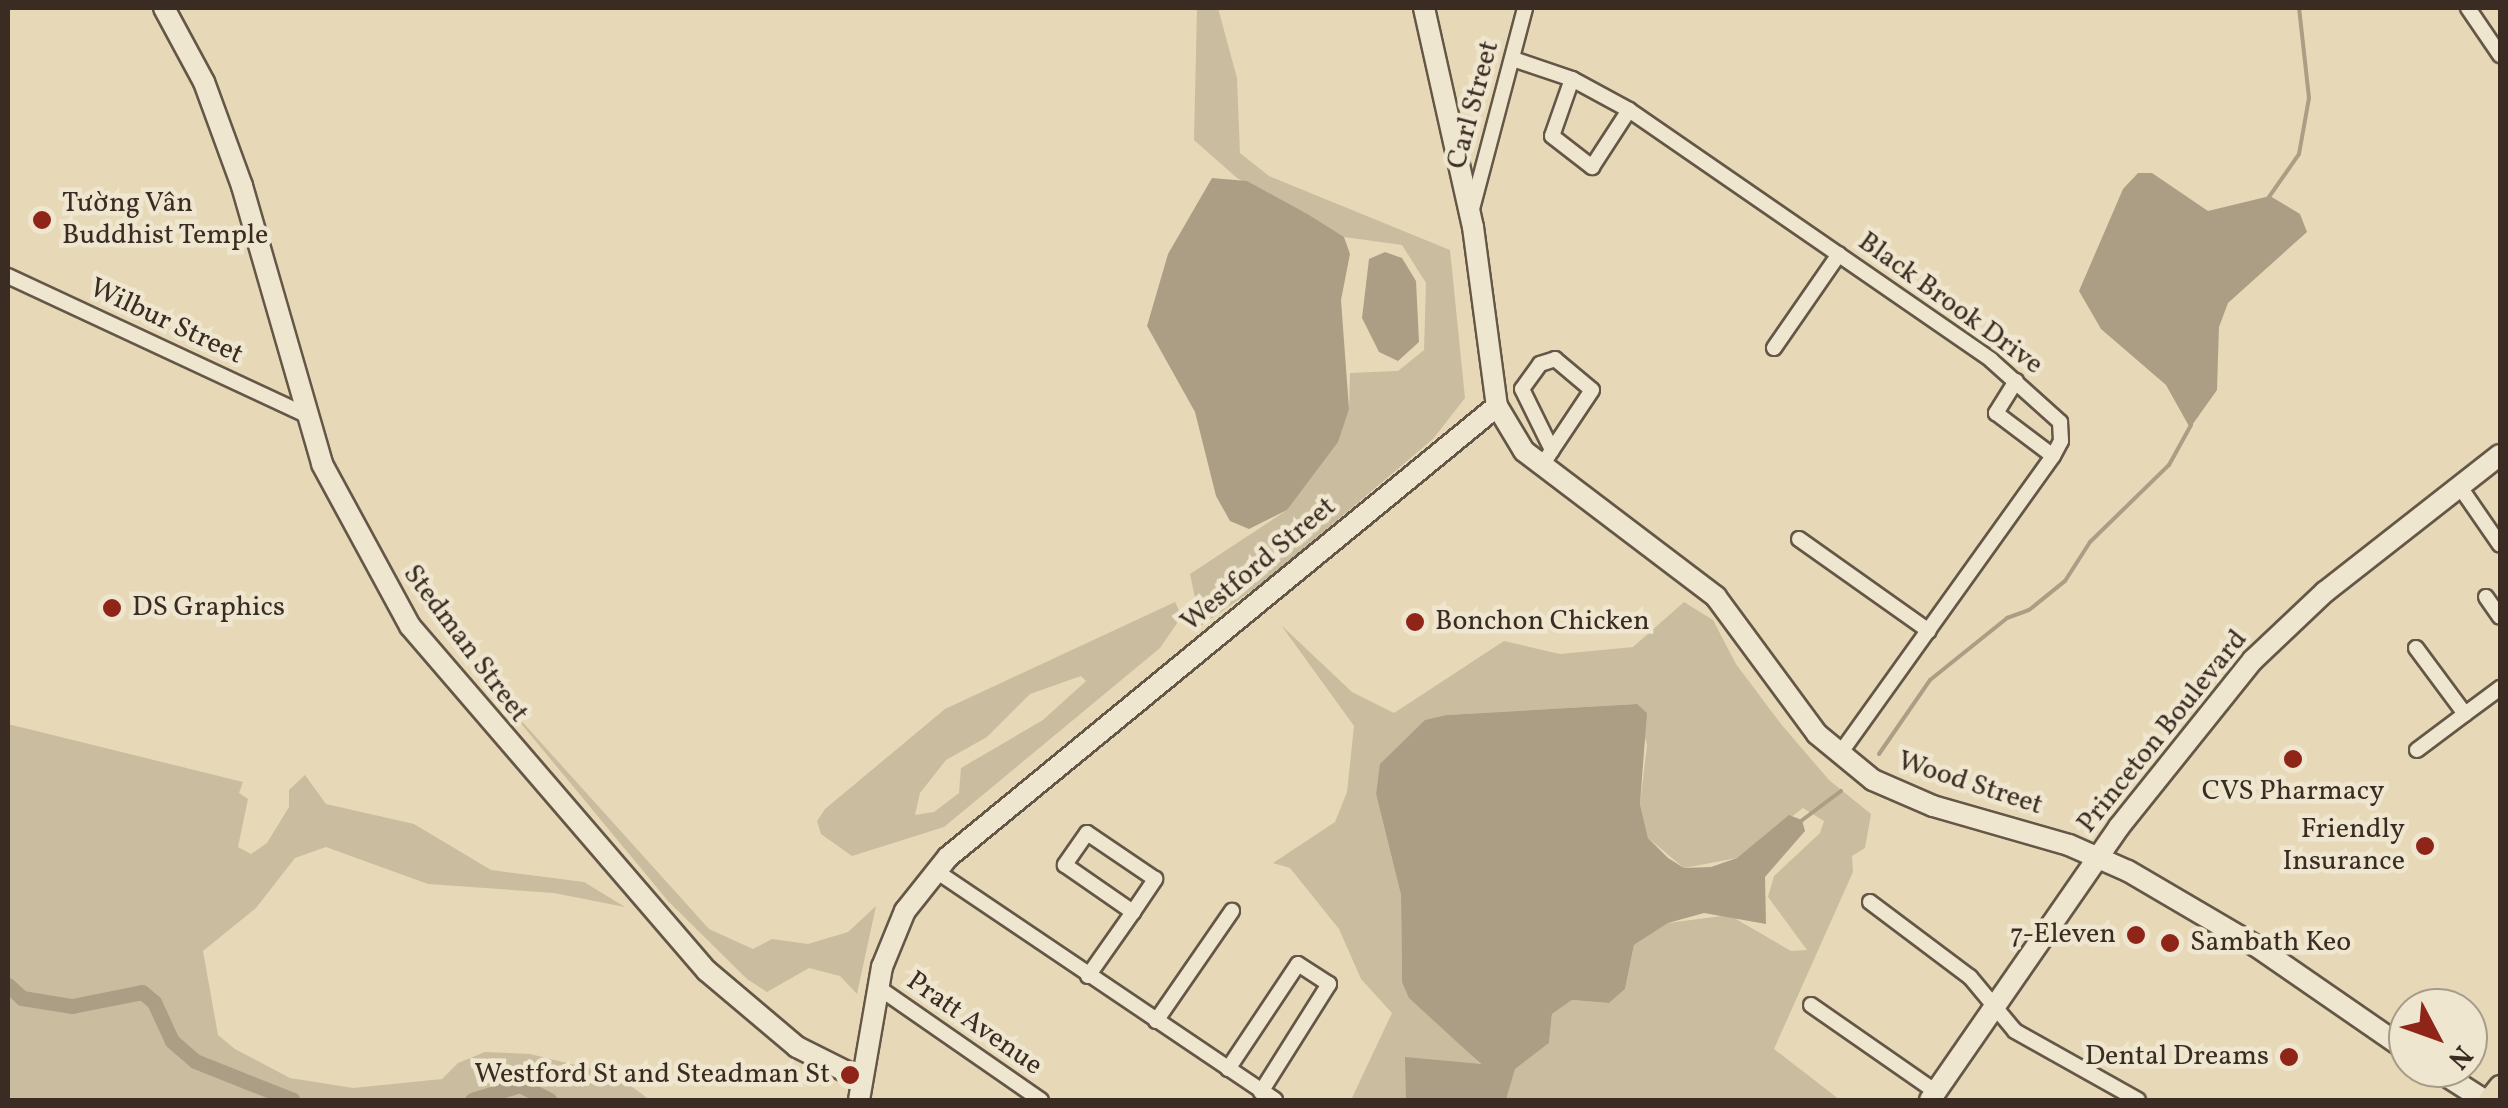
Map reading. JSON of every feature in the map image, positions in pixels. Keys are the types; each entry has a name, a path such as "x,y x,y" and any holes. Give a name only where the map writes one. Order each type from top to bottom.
{"main road":[{"name":"Stedman Street","path":"164,8 202,79 242,186 304,414 370,564 410,626 493,730 750,1012 860,1090"},
{"path":"1424,8 1471,215 1497,406"},
{"name":"Wood Street","path":"1497,406 1546,458 1716,598 1840,754 1873,780 1933,806 2098,858 2256,946 2388,1037"},
{"name":"Westford Street","path":"860,1090 879,988 904,910 936,871 1497,406"},
{"name":"Princeton Boulevard","path":"1933,1096 2098,858 2262,651 2500,455"},
{"path":"2487,1100 2500,1086"}],"street":[{"name":"Carl Street","path":"1471,215 1525,8"},
{"path":"2468,8 2500,56"},
{"name":"Black Brook Drive","path":"1513,59 1572,79 1630,110 2016,381 2060,422 2061,441 2053,456"},
{"path":"1572,79 1552,136 1592,167 1630,110"},
{"path":"1774,348 1839,254"},
{"name":"Wilbur Street","path":"8,276 304,414"},
{"path":"1555,359 1592,390 1546,458 1522,389 1540,364 1555,359"},
{"path":"1840,754 2053,456 1996,413 2016,381"},
{"path":"2460,486 2500,545"},
{"path":"1799,539 1929,631"},
{"path":"2486,597 2500,617"},
{"path":"2416,648 2465,714"},
{"path":"2417,750 2500,688"},
{"path":"1088,976 1133,912 1155,880 1087,832 1065,864 1133,912"},
{"path":"936,871 1275,1100"},
{"path":"1870,902 1970,977 2015,1032 2138,1100"},
{"path":"1156,1021 1232,911"},
{"path":"1228,1069 1298,964 1329,984 1261,1092"},
{"name":"Pratt Avenue","path":"879,988 1040,1100"},
{"path":"1811,1005 1933,1096"}],"shaded area":[{"path":"1197,8 1218,8 1237,78 1240,153 1269,176 1450,250 1465,398 1433,439 1268,579 1201,626 1190,574 1287,510 1349,409 1350,373 1398,371 1424,350 1426,283 1402,245 1344,237 1237,178 1194,140"},
{"path":"2138,173 2152,173 2208,211 2270,196 2300,214 2307,232 2228,303 2219,327 2217,390 2190,428 2166,385 2101,329 2079,291 2123,189"},
{"path":"1212,178 1247,181 1309,215 1344,237 1350,254 1341,300 1349,409 1338,442 1287,510 1249,529 1230,521 1216,496 1195,412 1147,326 1168,254"},
{"path":"1385,252 1402,258 1416,281 1419,342 1398,361 1379,352 1362,318 1369,259"},
{"path":"1175,602 1182,616 1160,648 944,827 852,856 821,834 817,821 825,809 945,709","holes":["1081,676 1086,681 1043,720 961,768 959,793 934,812 915,815 920,793 946,760 987,737 1030,694"]},
{"path":"1684,602 1713,620 1736,664 1781,724 1829,780 1871,814 1865,848 1852,856 1853,872 1774,1049 1840,1100 1506,1100 1515,1068 1549,1043 1552,1014 1572,1000 1609,1003 1625,989 1634,945 1668,923 1729,915 1791,951 1807,950 1768,897 1774,876 1820,833 1824,821 1803,808 1737,858 1684,868 1648,838 1640,804 1647,745 1637,704 1447,715 1381,764 1376,794 1401,895 1402,982 1481,1065 1467,1066 1406,1100 1351,1100 1392,1013 1361,979 1339,929 1290,868 1273,863 1335,822 1347,792 1354,726 1281,625 1352,692 1394,713 1504,641 1560,654 1633,647"},
{"path":"490,686 709,929 753,949 772,939 808,944 848,932 876,906 857,994 840,976 809,968 767,992 747,979 668,901"},
{"path":"1637,704 1647,713 1640,804 1648,838 1668,858 1684,868 1711,867 1737,858 1789,815 1802,820 1805,831 1765,877 1766,924 1704,913 1668,923 1634,945 1625,989 1609,1003 1572,1000 1552,1014 1549,1043 1515,1069 1506,1100 1406,1100 1405,1057 1481,1064 1409,998 1402,982 1401,895 1376,794 1380,764 1425,720 1447,715"},
{"path":"8,724 243,782 239,793 248,799 238,847 251,854 267,843 289,807 289,790 305,775 326,804 414,824 491,870 584,882 625,907 554,893 428,884 326,847 295,858 256,908 203,951 218,1035 235,1049 290,1078 353,1088 442,1079 458,1063 485,1052 530,1054 616,1075 650,1100 8,1100"}],"waterway":[{"path":"2269,197 2299,154 2309,98 2299,8"},
{"path":"1879,754 1930,680 2007,618 2029,610 2065,581 2090,542 2169,465 2191,425"},
{"path":"1801,821 1841,791"},
{"path":"8,985 22,998 72,1006 142,992 154,1002 172,1041 195,1061 293,1100"},
{"path":"472,1100 520,1085 549,1100"}],"place":[{"name":"Tường Vân Buddhist Temple","path":"42,220"},
{"name":"DS Graphics","path":"112,608"},
{"name":"Bonchon Chicken","path":"1415,622"},
{"name":"CVS Pharmacy","path":"2293,759"},
{"name":"Friendly Insurance","path":"2425,846"},
{"name":"7-Eleven","path":"2136,935"},
{"name":"Sambath Keo","path":"2170,943"},
{"name":"Dental Dreams","path":"2289,1057"},
{"name":"Westford St and Steadman St","path":"850,1075"}]}
